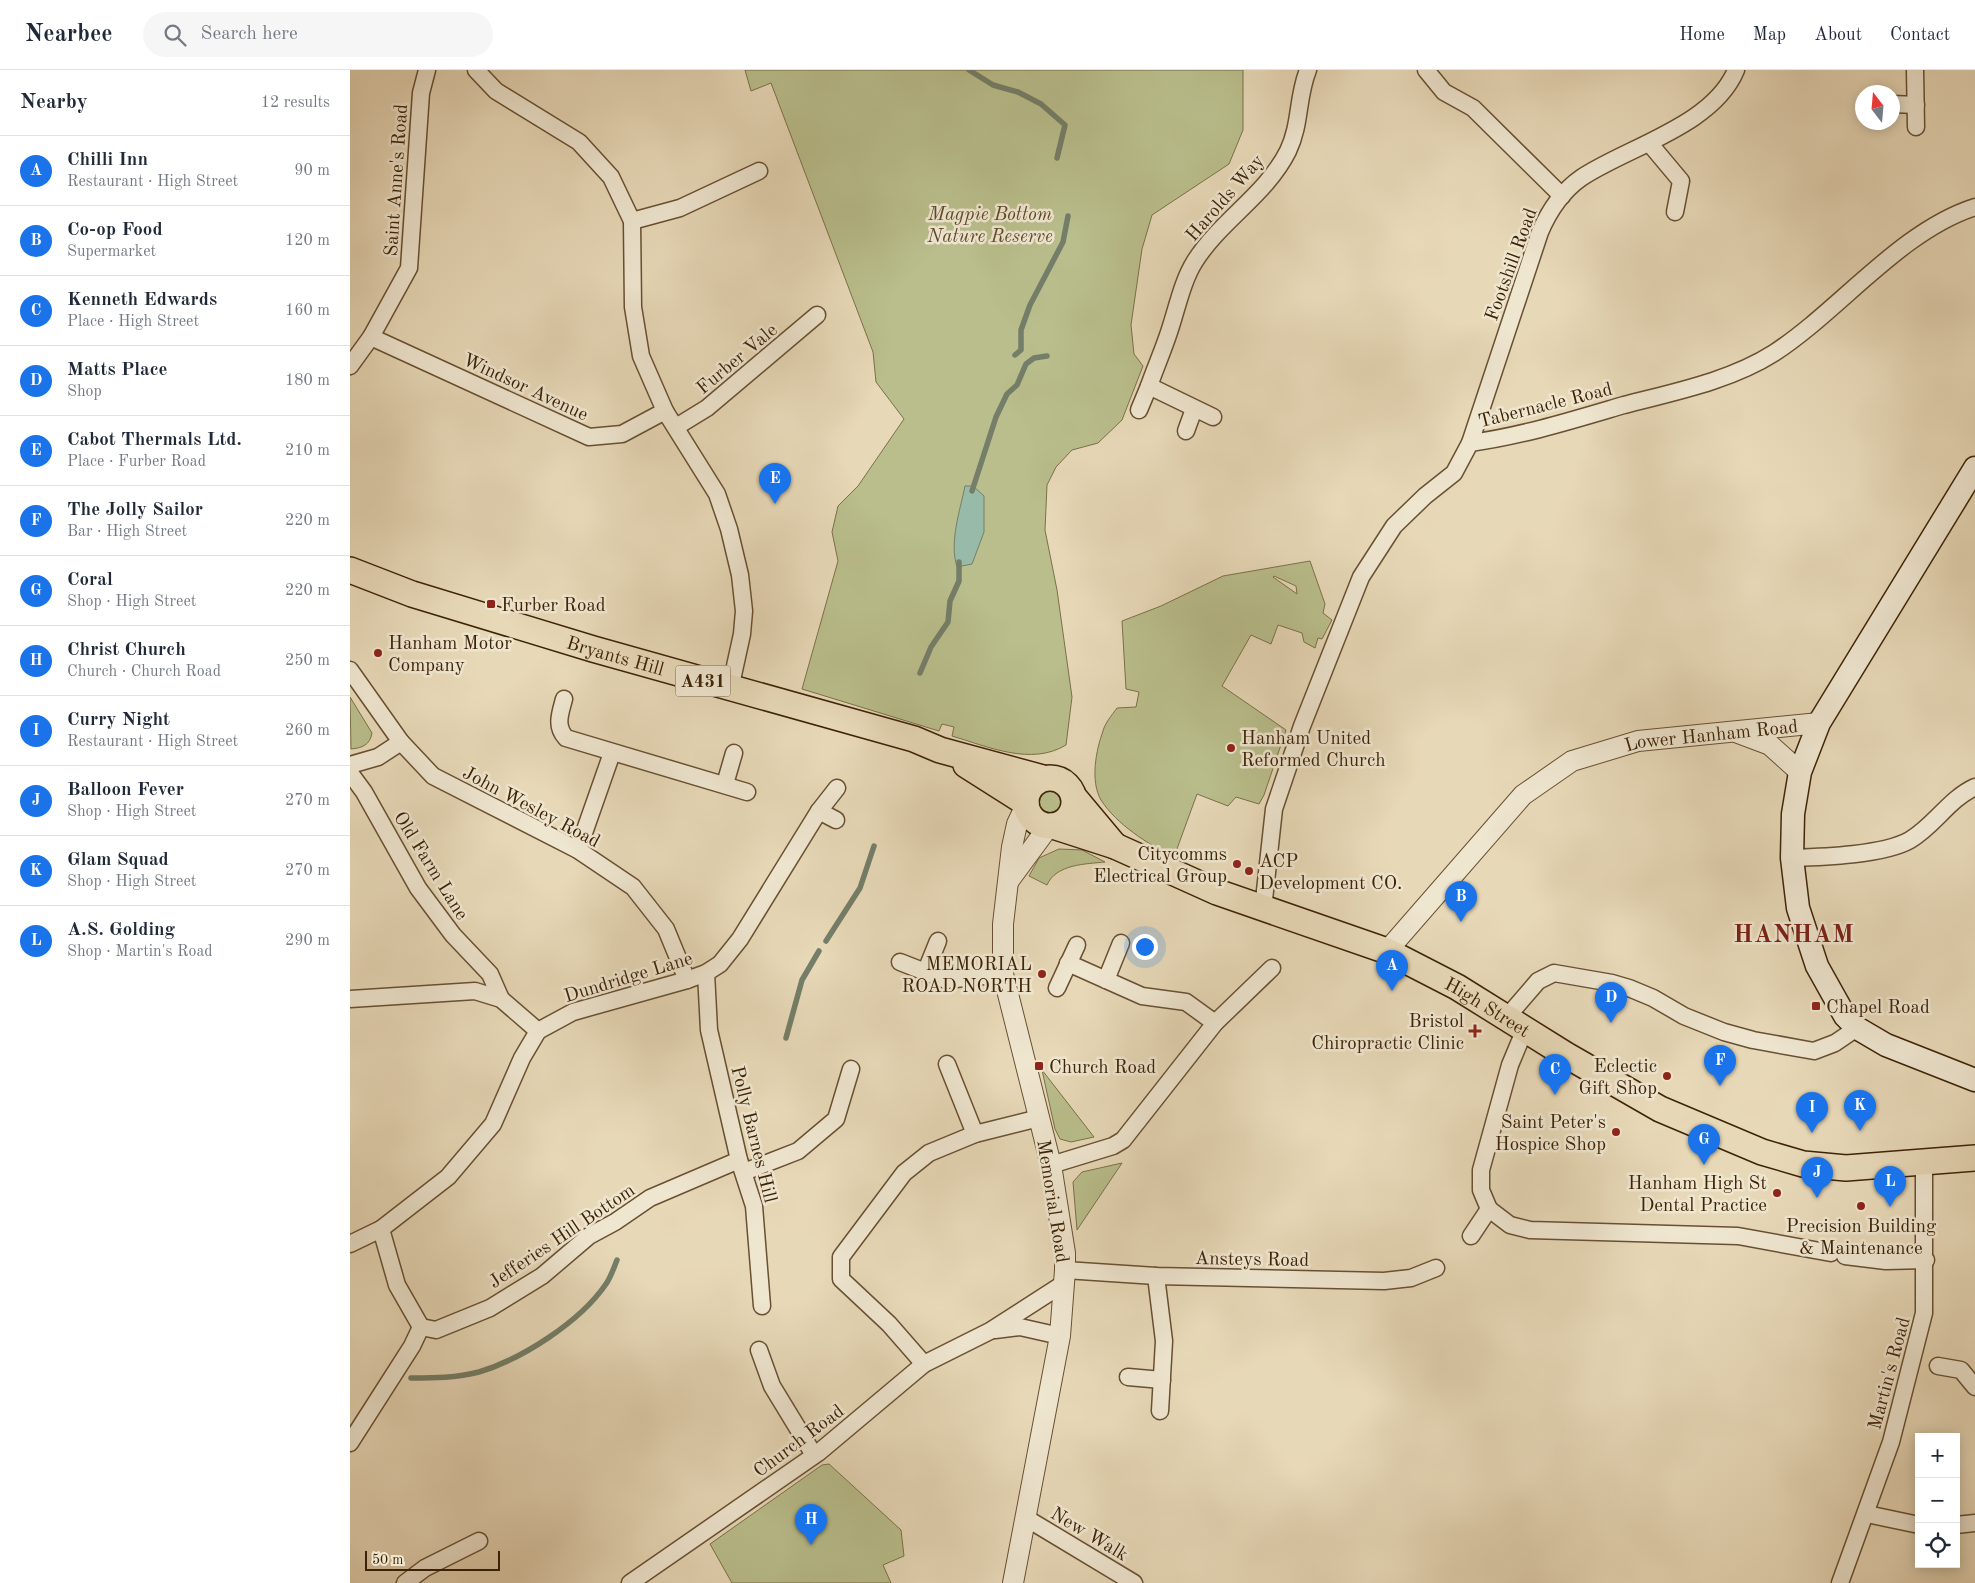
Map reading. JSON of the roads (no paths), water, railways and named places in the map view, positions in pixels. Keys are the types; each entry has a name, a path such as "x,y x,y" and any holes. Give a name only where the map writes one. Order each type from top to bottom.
{"main road":[{"name":"Lower Hanham Road","path":"1819,723 1975,468"},
{"name":"Bryants Hill","path":"350,570 412,594 730,689 914,739 940,750 1043,778"},
{"path":"1819,723 1800,772 1793,814 1792,858 1798,908 1817,966 1845,1016 1857,1028 1886,1045 1975,1080"},
{"name":"Bryants Hill","path":"940,750 1026,804"},
{"name":"A431","path":"1043,778 1051,777 1062,781 1071,790 1074,797"},
{"path":"1026,804 1030,788 1043,778"},
{"path":"1051,826 1060,824 1072,813 1074,797"},
{"name":"High Street","path":"1074,797 1115,846"},
{"name":"A431","path":"1026,804 1031,818 1038,823 1051,826"},
{"name":"High Street","path":"1051,826 1115,846 1217,892 1387,951 1457,987 1597,1074 1660,1109 1775,1157 1803,1164 1846,1168 1924,1164 1975,1158"}],"street":[{"name":"Saint Anne's Road","path":"350,366 371,337 410,268 421,93 427,70"},
{"path":"476,70 496,91 579,142 611,176 632,221 633,307 641,356 665,411 717,494 729,529 740,575 744,611 742,634 730,689"},
{"name":"Harolds Way","path":"1139,410 1194,262 1214,235 1257,194 1273,175 1288,151 1299,121 1301,88 1308,70"},
{"path":"1426,70 1444,92 1473,108 1562,196"},
{"name":"Footshill Road","path":"1470,442 1540,232 1552,206 1581,178 1650,144 1693,116 1718,97 1736,70"},
{"path":"1915,70 1916,127"},
{"path":"1900,104 1916,105"},
{"path":"1650,144 1681,181 1675,212"},
{"path":"632,221 680,208 759,171"},
{"name":"Tabernacle Road","path":"1263,909 1274,809 1309,709 1361,577 1394,526 1424,496 1454,473 1470,442 1506,438 1692,386 1737,371 1773,353 1796,336 1906,245 1960,212 1975,207"},
{"name":"Furber Vale","path":"676,427 707,408 818,315"},
{"name":"Windsor Avenue","path":"371,337 589,438 622,434 665,411"},
{"path":"1149,386 1213,417"},
{"path":"1186,431 1194,409"},
{"name":"John Wesley Road","path":"350,670 401,742 433,776 578,850 633,887 666,929 687,980"},
{"path":"564,699 558,721 560,731 566,738 747,792"},
{"name":"Lower Hanham Road","path":"1387,951 1523,795 1572,761 1638,741 1819,723"},
{"path":"1732,731 1770,745 1800,772"},
{"path":"350,765 378,757 401,742"},
{"path":"578,850 612,753"},
{"path":"725,784 734,753"},
{"name":"Old Farm Lane","path":"350,774 364,792 418,888 453,935 490,974 501,999"},
{"path":"1792,858 1845,855 1898,845 1911,840 1961,794 1975,787"},
{"name":"Dundridge Lane","path":"538,1031 572,1012 687,980 706,973 720,964 740,939 819,811 837,788"},
{"name":"Memorial Road","path":"1014,1583 1060,1336 1064,1277 1064,1253 1051,1165 1003,974 1003,924 1010,879 1012,848 1017,824 1026,804"},
{"path":"819,811 836,820"},
{"name":"Memorial Road","path":"1010,879 1051,826"},
{"path":"925,973 938,941"},
{"path":"1106,980 1121,943"},
{"path":"1057,988 1076,945"},
{"path":"900,962 946,980 1003,974"},
{"path":"1068,963 1142,996 1186,1002 1215,1023"},
{"path":"1051,1165 1113,1146 1123,1140 1215,1023 1272,968"},
{"name":"Polly Barnes Hill","path":"706,973 709,1030 742,1166 754,1206 762,1306"},
{"path":"1857,1028 1835,1042 1814,1051 1754,1040 1724,1032 1684,1016 1653,998 1612,982 1554,973 1538,981 1516,1023 1510,1065 1481,1170 1481,1190 1489,1210 1510,1225 1530,1230 1738,1236 1838,1255 1886,1261 1926,1260"},
{"path":"350,998 475,991 501,999 538,1031 522,1058 493,1124 448,1177 381,1229 350,1244"},
{"path":"947,1064 975,1134"},
{"name":"Jefferies Hill Bottom","path":"422,1326 436,1330 490,1308 542,1276 590,1236 615,1222 650,1198 742,1166 798,1151 836,1119 851,1069"},
{"path":"924,1364 890,1324 841,1279 841,1257 904,1173 929,1153 975,1134 1039,1118"},
{"name":"Martin's Road","path":"1840,1583 1867,1514 1891,1442 1912,1367 1924,1313 1926,1260 1924,1164"},
{"path":"1471,1236 1489,1210"},
{"path":"350,1443 412,1346 422,1326 397,1285 381,1229"},
{"name":"Ansteys Road","path":"1064,1277 1156,1276 1398,1281 1425,1274 1436,1268"},
{"path":"1156,1276 1164,1341 1160,1411"},
{"name":"Church Road","path":"630,1583 814,1455 924,1364 990,1331 1064,1277"},
{"name":"Church Road","path":"990,1331 1020,1327 1060,1336"},
{"path":"759,1350 772,1386 814,1455"},
{"path":"1938,1366 1961,1370 1975,1387"},
{"path":"1128,1377 1162,1380"},
{"path":"1867,1514 1915,1524"},
{"name":"New Walk","path":"1026,1518 1134,1583"},
{"path":"1960,1525 1975,1523"},
{"path":"405,1583 425,1568 479,1541"}],"waterway":[{"path":"969,70 993,85 1018,92 1041,104 1065,125 1057,158"},
{"path":"1015,355 1021,350 1021,330 1030,305 1063,242 1068,216"},
{"path":"972,491 996,417 1007,394 1017,385 1026,364 1034,358 1047,356"},
{"path":"920,673 931,647 948,622 950,601 959,581 959,562"},
{"path":"826,941 860,888 874,846"},
{"path":"786,1038 802,980 819,951"},
{"path":"411,1378 453,1377 479,1372 496,1366 531,1348 566,1325 595,1298 608,1281 617,1260"}],"place":[{"name":"Cabot Thermals Ltd.","path":"775,504"},
{"name":"Furber Road","path":"491,604"},
{"name":"Hanham Motor Company","path":"378,653"},
{"name":"Hanham United Reformed Church","path":"1231,748"},
{"name":"Citycomms Electrical Group","path":"1237,864"},
{"name":"ACP Development CO.","path":"1249,871"},
{"name":"Co-op Food","path":"1461,922"},
{"name":"MEMORIAL ROAD NORTH","path":"1042,974"},
{"name":"Chilli Inn","path":"1392,991"},
{"name":"Chapel Road","path":"1816,1006"},
{"name":"Matts Place","path":"1611,1023"},
{"name":"Bristol Chiropractic Clinic","path":"1475,1031"},
{"name":"Church Road","path":"1039,1066"},
{"name":"Eclectic Gift Shop","path":"1667,1076"},
{"name":"The Jolly Sailor","path":"1720,1086"},
{"name":"Kenneth Edwards","path":"1555,1095"},
{"name":"Glam Squad","path":"1860,1131"},
{"name":"Saint Peter's Hospice Shop","path":"1616,1132"},
{"name":"Curry Night","path":"1812,1133"},
{"name":"Coral","path":"1704,1165"},
{"name":"Hanham High St Dental Practice","path":"1777,1193"},
{"name":"Balloon Fever","path":"1817,1198"},
{"name":"Precision Building & Maintenance","path":"1861,1206"},
{"name":"A.S. Golding","path":"1890,1207"},
{"name":"Christ Church","path":"811,1545"}],"district":[{"name":"HANHAM","path":"1794,934"}],"park label":[{"name":"Magpie Bottom Nature Reserve","path":"990,224"}]}
